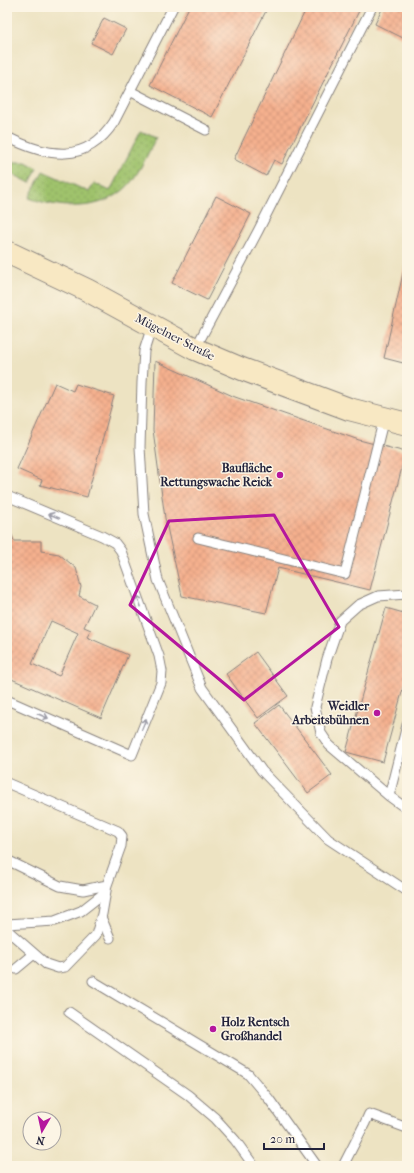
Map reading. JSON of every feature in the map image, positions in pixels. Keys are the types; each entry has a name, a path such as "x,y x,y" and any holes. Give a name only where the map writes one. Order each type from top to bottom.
{"street":[{"name":"Mügelner Straße","path":"7,252 87,290 195,348 242,369 349,409 407,424"}],"lane":[{"path":"7,137 24,146 48,153 60,154 83,150 92,146 109,130 173,7"},
{"path":"195,348 261,224 372,7"},
{"path":"130,91 206,130"},
{"path":"152,326 144,351 142,382 140,447 144,514 158,580 202,688 262,771 328,839 407,891"},
{"path":"198,538 345,574 384,418"},
{"path":"7,496 102,536 115,543 121,550 159,656 162,671 161,683 132,755 7,700"},
{"path":"407,594 378,596 358,605 340,621 327,659 315,707 321,733 329,745 389,796 407,809"},
{"path":"389,796 407,726"},
{"path":"7,930 46,964 58,968 65,967 96,935 106,889 121,846 122,836 118,831 8,784"},
{"path":"7,860 60,886 84,890 106,889"},
{"path":"7,924 55,921 81,911 106,889"},
{"path":"101,917 110,938"},
{"path":"16,969 34,954"},
{"path":"93,981 248,1074 317,1166"},
{"path":"69,1012 188,1095 215,1118 235,1140 254,1166"},
{"path":"343,1166 369,1114 407,1128"}],"highlighted area":[{"path":"274,515 339,627 244,700 130,605 169,521"}],"green space":[{"path":"141,130 156,137 132,181 122,191 111,198 84,206 70,206 56,205 29,198 43,171 89,192 94,183 110,191"},
{"path":"26,162 37,168 30,183 7,171 7,163"}],"building":[{"path":"189,7 268,7 212,117 150,85"},
{"path":"307,7 361,7 282,164 274,160 266,176 234,159"},
{"path":"383,7 407,7 407,40 375,24"},
{"path":"104,18 126,29 113,54 91,43"},
{"path":"216,196 251,214 207,300 172,283"},
{"path":"407,260 407,364 384,358"},
{"name":"Baufläche Rettungswache Reick","path":"155,361 235,397 359,440 406,452 370,590 278,568 266,613 182,596 165,518 153,430"},
{"path":"55,383 73,391 76,384 114,396 87,497 40,485 42,480 17,469"},
{"path":"7,535 12,535 14,541 41,541 41,551 59,554 76,568 81,587 79,596 95,604 84,627 91,630 87,637 128,655 101,718 7,677","holes":["51,621 78,633 59,676 32,664"]},
{"name":"Weidler Arbeitsbühnen","path":"386,608 407,614 407,674 383,762 346,752"},
{"path":"256,652 288,696 258,718 226,674"},
{"path":"279,705 332,775 308,793 255,723"}],"place":[{"name":"Baufläche Rettungswache Reick","path":"280,475"},
{"name":"Weidler Arbeitsbühnen","path":"377,713"},
{"name":"Holz Rentsch Großhandel","path":"213,1029"}]}
